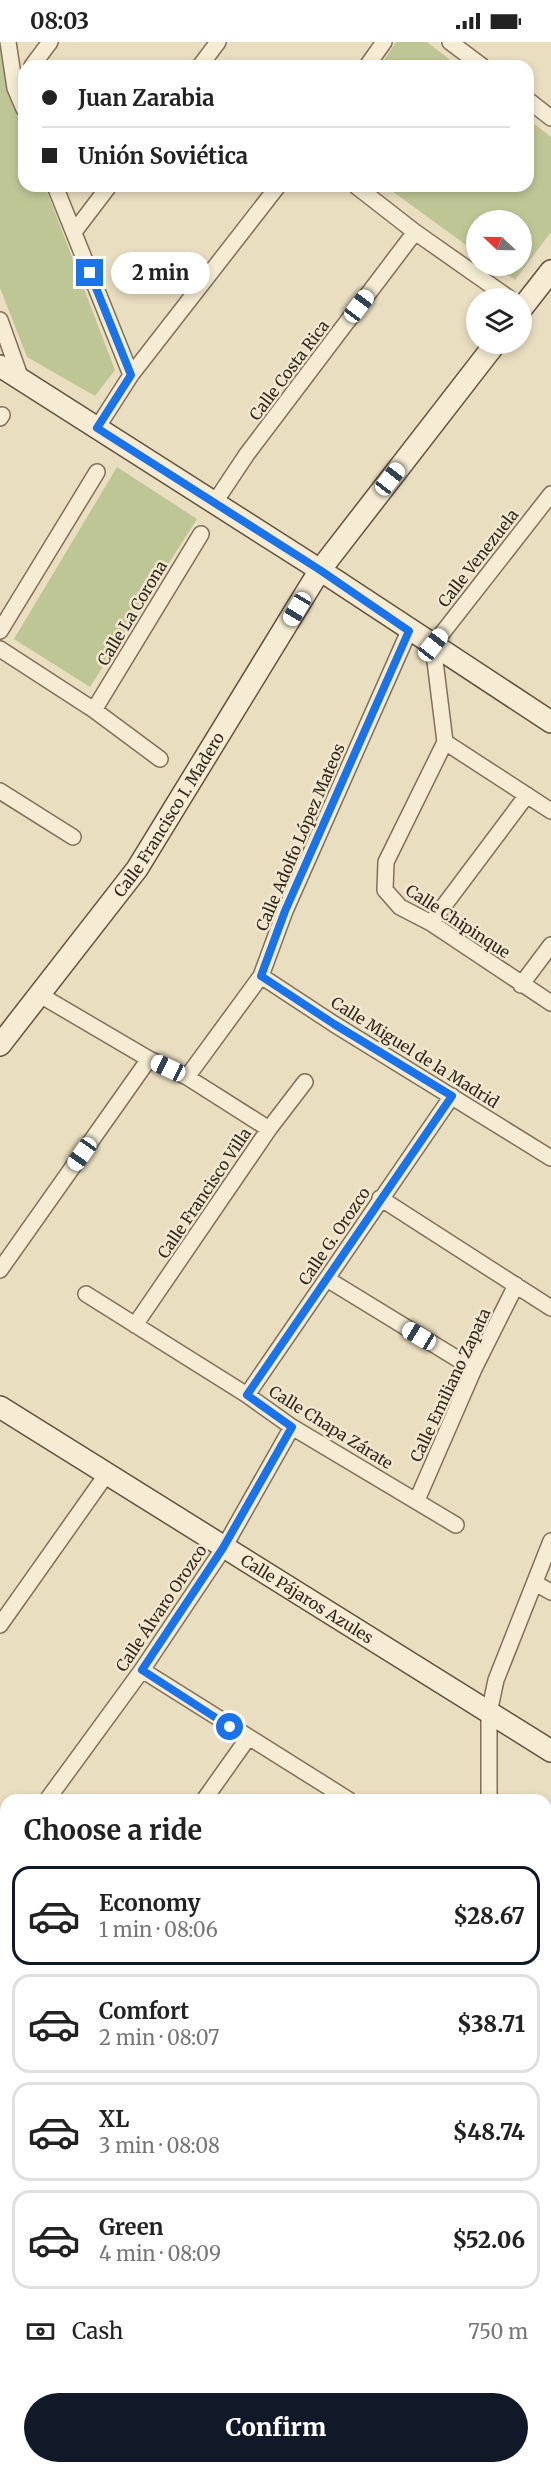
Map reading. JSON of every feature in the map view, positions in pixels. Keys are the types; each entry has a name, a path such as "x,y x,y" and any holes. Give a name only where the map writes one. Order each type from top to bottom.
{"street":[{"path":"8,42 18,75"},
{"path":"36,60 50,42"},
{"path":"204,60 218,42"},
{"path":"371,60 384,42"},
{"path":"450,42 474,60"},
{"path":"534,105 551,118"},
{"path":"57,192 131,375"},
{"path":"74,232 104,192"},
{"path":"97,428 131,375 274,192"},
{"path":"364,192 415,232 495,288"},
{"name":"Calle Costa Rica","path":"215,502 247,454 415,232"},
{"path":"532,295 551,271"},
{"path":"0,320 21,379"},
{"name":"Calle Francisco I. Madero","path":"0,1045 137,869 320,570 487,354"},
{"path":"0,366 320,570 409,631 549,717"},
{"path":"0,631 98,472"},
{"name":"Calle Venezuela","path":"433,645 551,494"},
{"name":"Calle La Corona","path":"94,710 201,534"},
{"name":"Calle Adolfo López Mateos","path":"187,1077 261,976 285,911 409,631"},
{"path":"433,645 445,742 551,811"},
{"path":"0,649 94,710 160,759"},
{"name":"Calle Chipinque","path":"445,742 386,862 385,890 400,907 430,923 551,1003"},
{"path":"0,790 73,837"},
{"path":"430,923 526,795"},
{"path":"521,985 551,945"},
{"name":"Calle Miguel de la Madrid","path":"261,976 334,1024 551,1158"},
{"path":"40,995 149,1059 187,1077 269,1130"},
{"path":"0,1270 149,1059"},
{"name":"Calle Francisco Villa","path":"135,1325 269,1130 305,1082"},
{"name":"Calle G. Orozco","path":"247,1395 452,1096"},
{"path":"380,1198 551,1308"},
{"path":"327,1280 474,1369"},
{"name":"Calle Emiliano Zapata","path":"417,1500 474,1369 516,1285"},
{"name":"Calle Chapa Zárate","path":"86,1294 247,1395 292,1427 456,1525"},
{"name":"Calle Pájaros Azules","path":"0,1407 551,1752"},
{"name":"Calle Álvaro Orozco","path":"51,1794 142,1670 223,1548 292,1427"},
{"path":"0,1625 106,1475"},
{"path":"489,1794 489,1713 496,1680 551,1541"},
{"path":"535,1583 551,1592"},
{"path":"142,1670 339,1794"},
{"path":"208,1794 248,1738"}],"green space":[{"path":"396,42 427,42 450,60 384,60"},
{"path":"0,50 5,80 18,114 18,192 47,192 115,370 95,396 27,357 0,288"},
{"path":"534,124 551,137 551,232 532,257 532,210 466,210 466,245 393,192 534,192"},
{"path":"117,467 197,519 90,687 14,639"}],"route":[{"path":"90,273 131,375 97,428 320,570 409,631 285,911 261,976 334,1024 452,1096 247,1395 292,1427 223,1548 142,1670 230,1727"}]}
